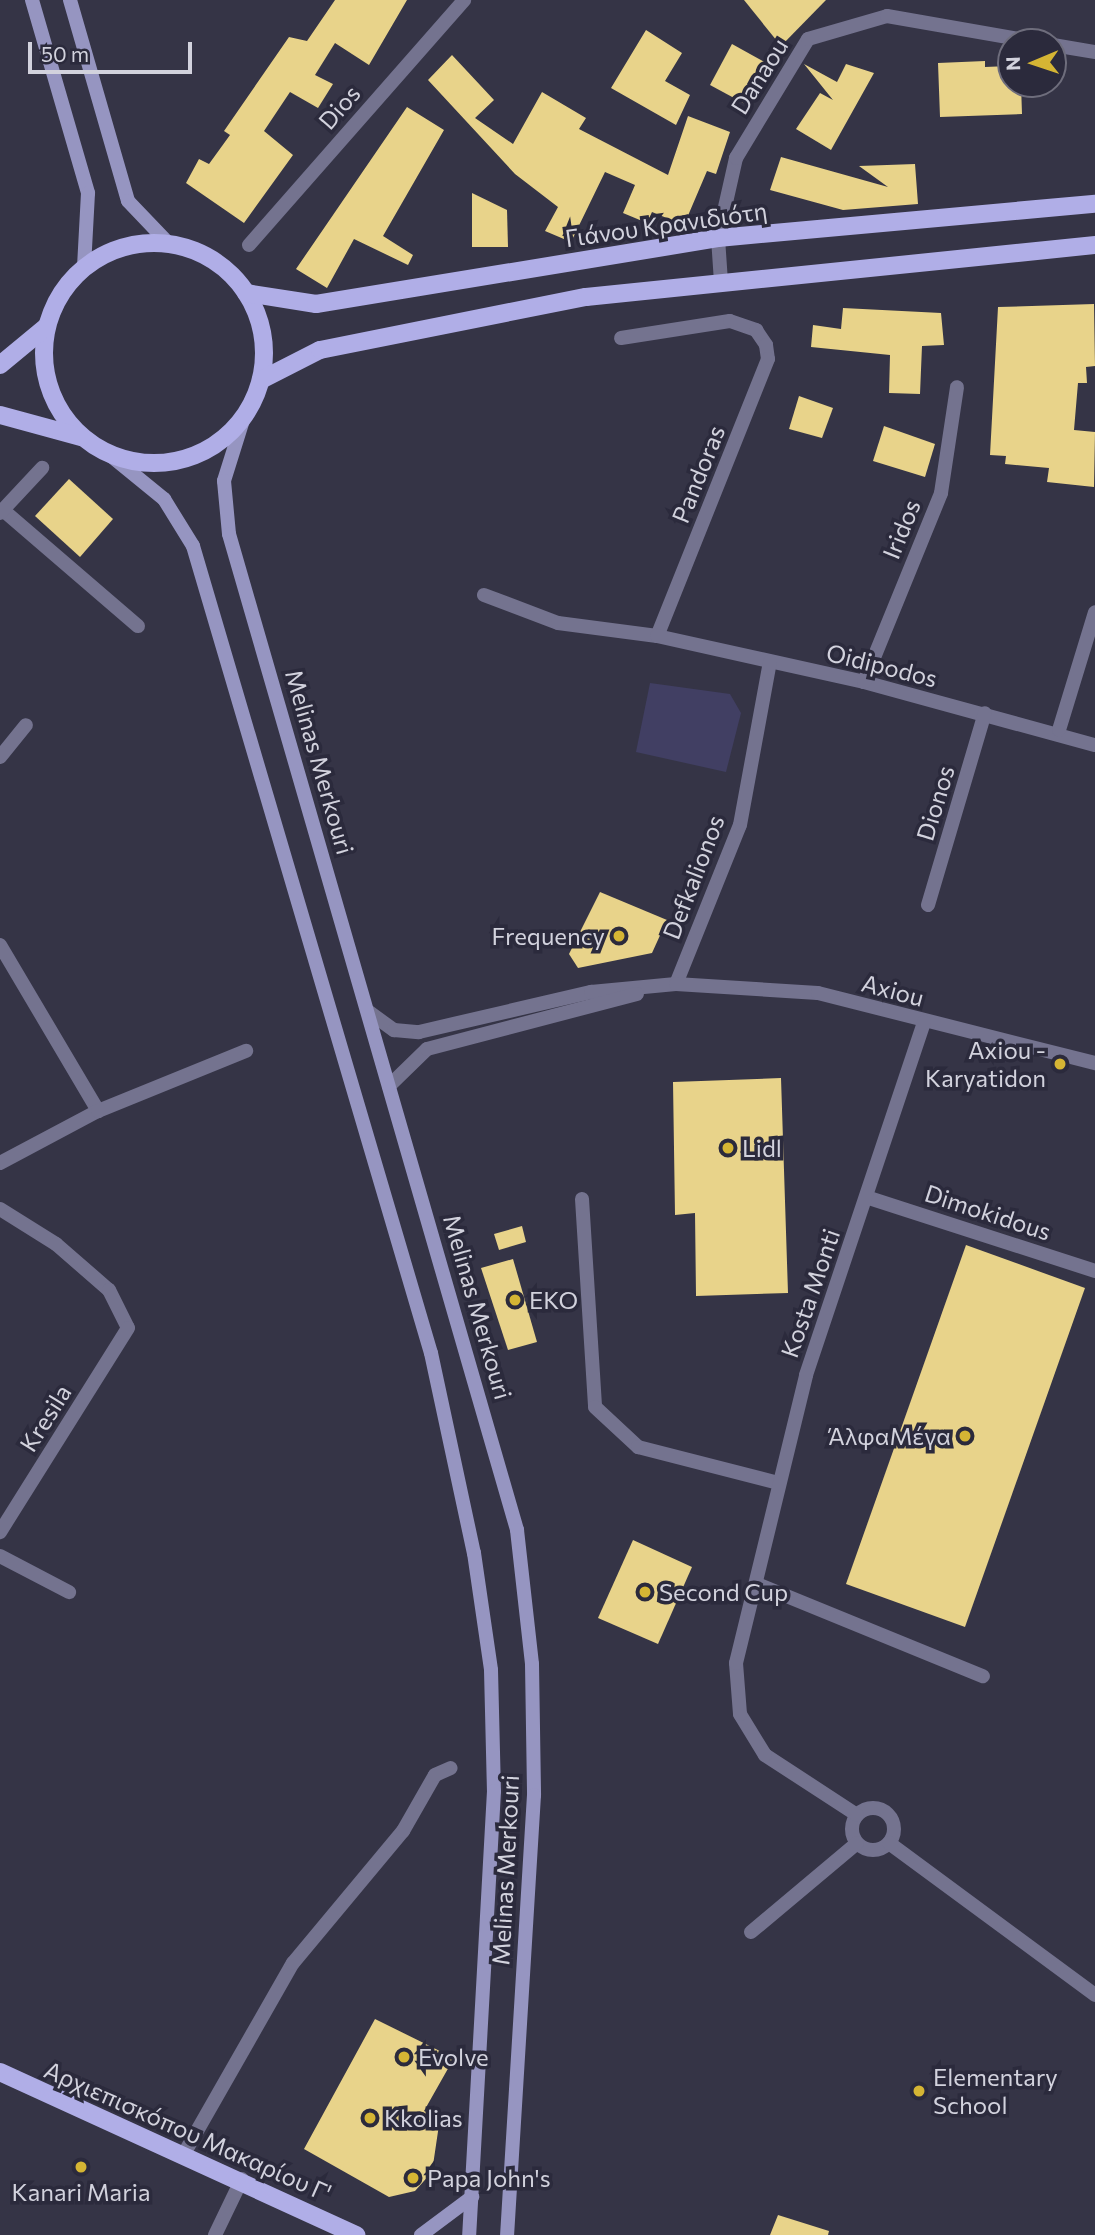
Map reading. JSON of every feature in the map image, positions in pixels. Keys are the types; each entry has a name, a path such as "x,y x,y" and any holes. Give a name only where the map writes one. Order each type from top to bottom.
{"main road":[{"path":"32,0 88,193 84,267"},
{"path":"0,415 81,437 110,455 147,464 184,460 218,444 244,417 261,380 261,330 246,293 223,266 170,245 128,201 70,0"},
{"name":"Γιάνου Κρανιδιότη","path":"246,293 316,304 718,238 1095,204"},
{"path":"81,437 48,387 46,327 60,294 84,267 117,248 170,245"},
{"path":"261,380 320,350 400,330 586,297 1095,245"},
{"path":"0,365 46,327"},
{"name":"Melinas Merkouri","path":"244,417 224,481 229,534 517,1530 532,1664 534,1795 507,2235"},
{"name":"Melinas Merkouri","path":"110,455 164,499 193,546 431,1353 474,1553 491,1670 494,1791 469,2235"},
{"name":"Αρχιεπισκόπου Μακαρίου Γ'","path":"0,2072 185,2152 356,2235"},
{"path":"421,2235 472,2197"}],"street":[{"name":"Dios","path":"249,245 464,0"},
{"name":"Danaou","path":"721,282 718,238 736,159 808,39 887,16 997,35"},
{"path":"1067,47 1095,52"},
{"name":"Pandoras","path":"621,338 730,321 756,330 768,359 657,636"},
{"name":"Iridos","path":"864,682 941,493 957,387"},
{"path":"42,468 1,511 138,626"},
{"name":"Oidipodos","path":"484,595 558,623 657,636 864,682 1059,730 1095,745"},
{"path":"1059,730 1095,612"},
{"name":"Defkalionos","path":"676,984 740,825 770,662"},
{"name":"Dionos","path":"928,905 985,713"},
{"path":"0,757 26,725"},
{"path":"0,946 98,1111"},
{"name":"Axiou","path":"369,1012 394,1030 419,1032 591,992 676,984 818,993 924,1022 1095,1063"},
{"name":"Axiou","path":"389,1086 427,1049 676,984"},
{"name":"Kosta Monti","path":"857,1815 765,1755 740,1714 736,1663 757,1584 778,1483 866,1197 924,1022"},
{"path":"0,1163 98,1111 246,1051"},
{"name":"Dimokidous","path":"866,1197 1095,1272"},
{"path":"582,1199 595,1407 638,1447 778,1483"},
{"name":"Kresila","path":"0,1209 56,1244 108,1290 128,1328 0,1532"},
{"path":"0,1556 69,1592"},
{"path":"757,1584 983,1676"},
{"path":"185,2152 293,1963 403,1831 435,1775 451,1768"},
{"path":"872,1807 886,1812 893,1823 889,1843 876,1850 857,1843 851,1830 857,1815 872,1807"},
{"path":"751,1932 857,1843"},
{"path":"889,1843 1095,1995"},
{"path":"215,2235 242,2179"}],"shaded area":[{"path":"650,683 730,694 741,713 726,772 636,752"}],"building":[{"path":"335,0 407,0 369,65 335,43 315,75 333,84 318,108 290,92 264,131 293,155 244,223 186,183 199,159 209,164 230,135 224,131 289,37 307,41"},
{"path":"744,0 826,0 781,46"},
{"path":"646,30 682,53 665,81 690,95 676,125 611,88"},
{"path":"732,44 768,64 747,105 710,85"},
{"path":"452,55 494,100 475,118 513,144 542,92 586,118 579,129 668,175 688,116 730,132 716,174 707,171 684,225 652,212 647,223 623,213 635,185 605,172 571,242 545,231 558,207 515,174 428,80"},
{"path":"985,61 985,67 997,66 997,98 1021,98 1022,114 940,117 938,63"},
{"path":"804,64 837,82 846,64 874,73 831,150 796,129 820,93 833,100"},
{"path":"407,107 444,130 383,236 413,255 408,265 354,239 327,288 296,269"},
{"path":"781,157 888,187 859,166 915,164 918,204 843,210 770,190"},
{"path":"472,193 507,210 508,247 472,247"},
{"path":"1094,304 1095,366 1086,367 1087,383 1078,383 1074,430 1095,432 1094,487 1047,482 1049,468 1005,464 1006,456 990,455 998,307"},
{"path":"843,308 941,313 944,345 922,346 920,394 889,393 890,355 811,347 813,325 841,329"},
{"path":"799,396 833,408 822,438 789,429"},
{"path":"884,426 935,444 925,477 873,461"},
{"path":"69,479 113,519 80,557 35,516"},
{"name":"Frequency","path":"600,892 667,920 652,953 578,968 569,954"},
{"name":"Lidl","path":"781,1078 788,1293 696,1296 695,1213 675,1215 673,1082"},
{"path":"522,1226 526,1242 499,1250 494,1234"},
{"name":"ΆλφαΜέγα","path":"966,1245 1085,1288 965,1627 846,1584"},
{"path":"513,1259 537,1342 508,1350 481,1268"},
{"name":"Second Cup","path":"633,1540 692,1567 658,1644 598,1618"},
{"name":"Kkolias","path":"375,2019 454,2058 424,2111 440,2118 432,2172 415,2191 389,2197 304,2149"},
{"path":"778,2215 829,2231 828,2235 770,2235"}],"place":[{"name":"Frequency","path":"619,936"},
{"name":"Axiou - Karyatidon","path":"1060,1064"},
{"name":"Lidl","path":"728,1148"},
{"name":"EKO","path":"515,1300"},
{"name":"ΆλφαΜέγα","path":"965,1436"},
{"name":"Second Cup","path":"645,1592"},
{"name":"Evolve","path":"404,2057"},
{"name":"Elementary School","path":"919,2091"},
{"name":"Kkolias","path":"370,2118"},
{"name":"Kanari Maria","path":"81,2167"},
{"name":"Papa John's","path":"413,2178"}]}
